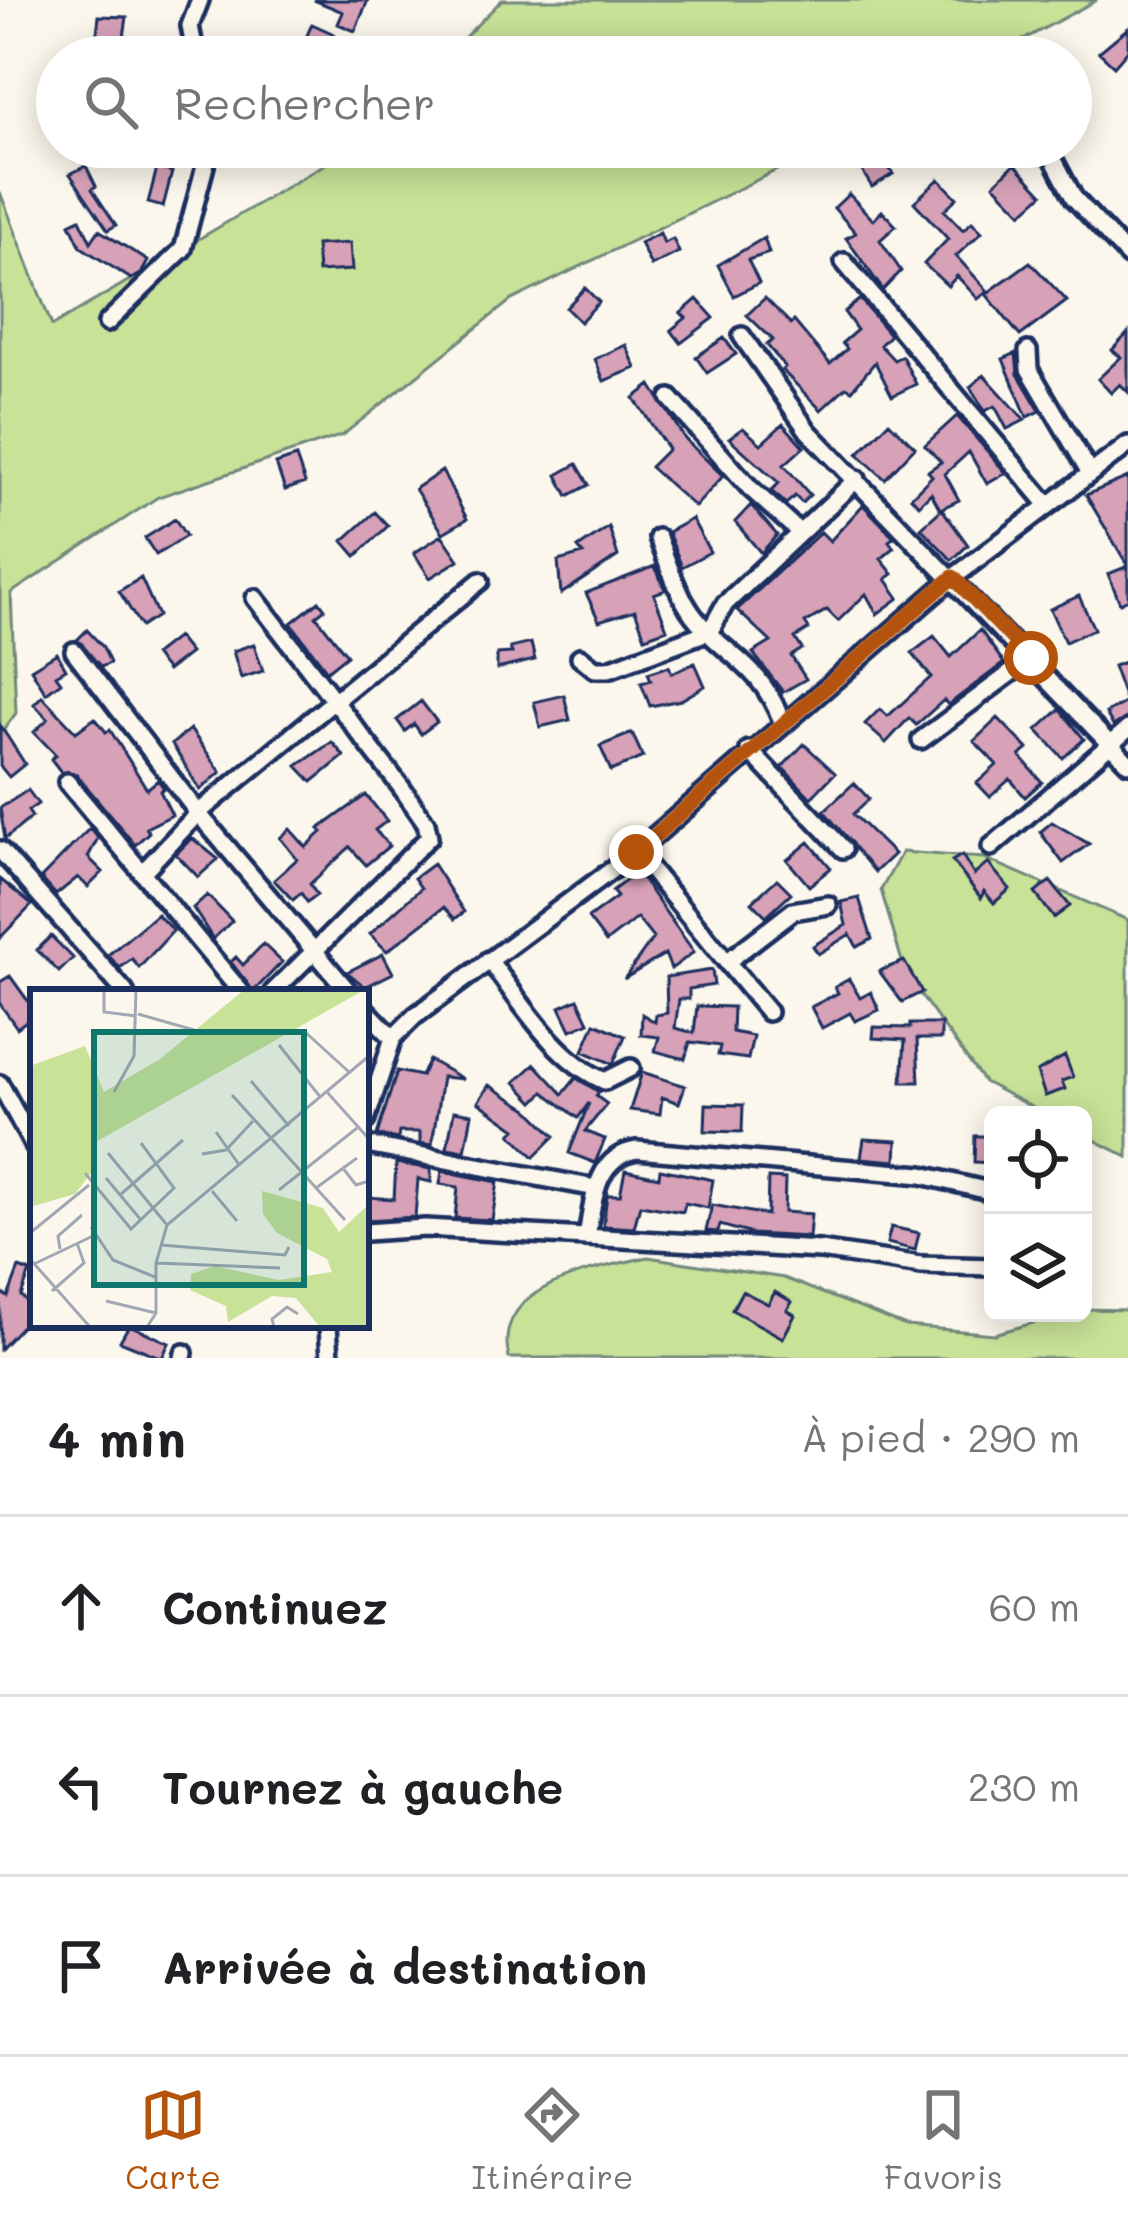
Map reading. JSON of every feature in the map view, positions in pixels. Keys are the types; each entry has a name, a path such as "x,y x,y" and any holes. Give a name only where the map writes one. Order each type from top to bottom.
{"street":[{"path":"192,36 190,26 200,0"},
{"path":"107,323 183,249 204,168"},
{"path":"1058,168 1074,198 1128,256"},
{"path":"844,262 1047,505"},
{"path":"742,336 795,414 1128,763"},
{"path":"1028,351 1029,369 1090,473"},
{"path":"670,398 750,488 797,530"},
{"path":"369,1111 393,1038 636,852 953,577 1128,445"},
{"path":"580,657 595,668 609,669 710,631 725,604 797,530 856,479"},
{"path":"658,538 690,611 770,692 782,722"},
{"path":"142,873 198,814 480,581"},
{"path":"255,598 401,787 426,823 428,837 276,989"},
{"path":"74,651 198,814 346,989"},
{"path":"921,740 1031,658"},
{"path":"991,847 1128,729"},
{"path":"749,750 843,849"},
{"path":"67,782 239,989"},
{"path":"0,850 121,989"},
{"path":"636,852 768,1012"},
{"path":"728,961 793,911 828,905"},
{"path":"489,960 548,1038 592,1076 605,1081 631,1068"},
{"path":"369,1013 393,1038"},
{"path":"1,1088 30,1140"},
{"path":"369,1146 596,1188"},
{"path":"587,1237 596,1188 612,1161 637,1150 922,1175 984,1190"},
{"path":"369,1232 425,1228 820,1250 921,1265 984,1267"},
{"path":"328,1328 329,1358"}],"green space":[{"path":"502,0 1097,0 1030,36 466,36"},
{"path":"319,168 781,168 510,301 343,435 158,497 11,593 16,713 0,735 0,192 52,326"},
{"path":"902,852 984,858 1128,920 1128,1157 1092,1139 1092,1106 1030,1106 984,1082 906,975 881,890"},
{"path":"648,1257 784,1278 906,1326 994,1334 1037,1322 1092,1322 1092,1309 1128,1310 1128,1358 509,1358 508,1333 516,1312 532,1296 602,1267"}],"building":[{"path":"314,0 368,0 355,31 338,24 343,12"},
{"path":"99,16 127,17 124,36 97,36"},
{"path":"312,24 334,34 333,36 307,36"},
{"path":"1128,28 1128,50 1114,66 1099,52"},
{"path":"87,168 96,186 92,189 116,225 108,230 70,174"},
{"path":"157,168 172,172 163,207 148,203"},
{"path":"889,168 893,174 872,187 862,171"},
{"path":"1011,168 1019,168 1043,194 1022,213 994,184"},
{"path":"939,179 957,198 944,210 963,230 972,222 982,232 956,256 988,291 978,299 957,276 948,286 924,264 948,239 914,202"},
{"path":"849,194 873,220 882,211 896,226 880,240 901,271 883,290 846,238 856,233 834,208"},
{"path":"80,219 91,242 99,230 148,261 141,274 131,279 81,247 70,224"},
{"path":"660,233 664,243 673,239 679,252 651,266 640,243"},
{"path":"764,238 769,253 748,260 759,283 734,296 718,265"},
{"path":"350,243 352,270 318,272 316,245"},
{"path":"1030,262 1067,301 1020,336 986,294"},
{"path":"585,288 599,302 580,322 566,308"},
{"path":"765,298 791,324 794,321 830,364 847,349 842,343 857,330 844,312 860,299 890,335 880,345 894,360 902,356 916,384 892,396 875,362 852,390 846,387 821,410 782,370 785,367 767,345 773,340 747,315"},
{"path":"697,299 714,318 681,343 671,330 686,318 681,313"},
{"path":"1128,333 1128,392 1120,384 1111,393 1098,379 1121,357 1112,350"},
{"path":"724,338 736,354 707,373 696,357"},
{"path":"626,345 636,368 604,381 595,359"},
{"path":"1016,353 1018,374 1040,411 1027,417 1003,359"},
{"path":"984,375 1025,420 1007,429 995,406 985,411 970,387"},
{"path":"651,385 685,439 723,476 695,507 650,467 668,449 634,398"},
{"path":"957,416 1006,473 987,484 969,452 945,474 959,500 940,509 931,493 919,505 911,497 932,476 928,471 941,462 925,445"},
{"path":"889,422 915,447 885,479 858,454"},
{"path":"783,424 804,447 784,465 810,495 802,503 795,496 786,504 771,491 779,483 729,438 743,428 761,444"},
{"path":"296,457 305,483 285,490 276,464"},
{"path":"577,464 589,485 568,496 557,475"},
{"path":"442,471 467,519 443,533 415,489"},
{"path":"1128,477 1128,566 1086,495"},
{"path":"751,505 777,535 761,553 735,522"},
{"path":"863,505 894,537 889,541 894,548 881,559 893,574 886,579 899,598 877,614 866,594 838,621 827,610 805,623 809,629 795,638 802,649 791,656 806,679 783,692 753,653 771,642 737,610 821,532 830,541"},
{"path":"942,509 968,545 952,560 921,528"},
{"path":"375,512 388,526 356,556 343,541"},
{"path":"175,519 186,536 156,555 145,538"},
{"path":"692,519 710,552 682,567 668,532"},
{"path":"609,527 618,556 561,594 558,561 583,554 578,548"},
{"path":"442,535 459,560 430,578 414,553"},
{"path":"655,566 665,590 654,594 667,629 645,637 635,610 599,621 586,593"},
{"path":"1128,566 1128,599 1120,603 1108,574"},
{"path":"141,578 158,616 141,627 119,591"},
{"path":"1079,596 1094,629 1065,642 1050,609"},
{"path":"319,601 325,609 316,616 347,655 327,671 291,623"},
{"path":"87,630 110,663 101,667 77,640"},
{"path":"980,630 1004,663 948,705 944,700 916,725 909,718 886,743 865,724 880,709 888,716 931,677 912,653 934,636 951,657"},
{"path":"177,637 190,653 167,671 154,655"},
{"path":"531,643 535,660 497,669 497,654 512,653 510,648"},
{"path":"254,644 263,671 241,678 233,651"},
{"path":"57,653 66,669 56,675 61,682 46,693 31,669"},
{"path":"1128,661 1128,717 1113,726 1106,713 1126,702 1113,666"},
{"path":"695,663 705,686 681,700 650,706 641,683 651,680 648,673 669,666 672,673"},
{"path":"564,695 570,720 540,727 534,702"},
{"path":"42,696 76,732 95,718 106,732 110,730 147,789 158,780 164,788 160,791 172,815 146,828 149,832 135,845 76,774 61,772 51,759 56,755 34,732 48,719 34,704"},
{"path":"421,701 437,722 421,734 414,724 405,731 397,720"},
{"path":"1060,709 1084,739 1063,758 1037,730"},
{"path":"998,718 1028,749 1020,756 1042,782 1025,797 1010,779 990,797 977,783 997,765 974,741"},
{"path":"0,725 25,764 9,777 0,766"},
{"path":"190,729 221,772 200,790 172,744"},
{"path":"632,733 643,757 611,771 600,746"},
{"path":"332,742 344,756 312,782 297,766"},
{"path":"804,744 835,773 811,798 782,767"},
{"path":"854,783 869,799 853,814 894,854 875,872 824,811"},
{"path":"28,790 38,804 28,811 32,817 5,839 0,808"},
{"path":"366,795 387,821 375,830 389,846 366,865 350,847 310,884 317,895 307,902 301,893 293,900 274,880 297,859 280,838 290,829 306,847 322,832 319,829"},
{"path":"1052,822 1089,844 1063,863 1040,832"},
{"path":"90,828 98,838 88,857 103,872 88,887 78,877 56,895 41,878"},
{"path":"192,838 218,859 198,877 176,854"},
{"path":"809,842 831,868 809,886 787,860"},
{"path":"962,855 974,875 988,863 1010,889 994,903 984,891 981,898 952,861"},
{"path":"433,864 464,912 455,919 444,907 387,951 370,934 421,888 414,878"},
{"path":"637,872 694,952 671,969 665,954 624,979 653,938 637,918 606,942 588,918 617,897 612,891"},
{"path":"0,879 32,905 0,938"},
{"path":"777,879 791,893 766,916 752,902"},
{"path":"1050,881 1070,906 1054,918 1035,893"},
{"path":"207,895 232,921 213,939 193,908"},
{"path":"859,898 872,939 857,947 850,934 818,954 813,946 846,925 841,902"},
{"path":"157,914 173,931 139,968 132,959 120,968 108,955"},
{"path":"51,936 73,958 59,972 37,950"},
{"path":"263,944 282,962 256,989 251,989 231,962 236,957 243,965"},
{"path":"383,954 393,973 365,987 347,972"},
{"path":"904,961 922,992 902,1002 879,971"},
{"path":"712,970 714,985 689,989 689,999 679,999 675,1028 694,1033 697,1006 733,1007 732,1032 753,1036 748,1059 718,1055 720,1046 690,1042 685,1059 655,1051 659,1037 641,1035 642,1014 655,1022 656,1015 667,1013 666,977"},
{"path":"10,976 30,999 30,1018 17,1028 0,1004 0,982"},
{"path":"849,979 860,998 871,992 879,1010 855,1021 850,1013 822,1028 811,1007 838,993 835,987"},
{"path":"578,999 589,1022 571,1030 560,1007"},
{"path":"595,1023 625,1036 613,1064 583,1051"},
{"path":"910,1024 941,1024 941,1039 917,1039 919,1082 902,1082 905,1040 873,1038 874,1027 910,1028"},
{"path":"1065,1056 1073,1077 1062,1081 1065,1089 1045,1096 1037,1072"},
{"path":"429,1060 463,1079 442,1077 432,1145 420,1143 420,1132 399,1132 398,1139 377,1135 397,1071 421,1076"},
{"path":"535,1064 563,1094 576,1078 599,1092 596,1096 607,1104 585,1131 605,1139 595,1163 569,1153 589,1103 578,1118 544,1092 534,1102 515,1082"},
{"path":"642,1072 685,1086 679,1103 662,1097 660,1114 630,1110"},
{"path":"489,1085 528,1109 555,1136 534,1157 511,1134 516,1129 478,1102"},
{"path":"706,1104 743,1105 742,1132 705,1131"},
{"path":"454,1111 472,1114 465,1151 447,1148"},
{"path":"975,1136 984,1136 984,1163 974,1162"},
{"path":"864,1139 897,1141 896,1161 861,1158"},
{"path":"396,1163 431,1169 431,1182 418,1179 415,1217 369,1220 369,1197 394,1199"},
{"path":"660,1169 713,1180 708,1208 685,1203 683,1212 640,1205 634,1228 603,1226 607,1195 620,1195 625,1170 659,1177"},
{"path":"442,1171 498,1182 492,1220 455,1218 458,1187 440,1184"},
{"path":"768,1178 785,1179 784,1212 811,1214 809,1237 752,1234 720,1225 718,1232 706,1231 712,1205 767,1215"},
{"path":"891,1227 919,1233 915,1250 887,1243"},
{"path":"19,1268 30,1272 21,1296 30,1304 30,1317 0,1349 0,1292 8,1297"},
{"path":"742,1291 768,1304 775,1292 792,1302 787,1310 795,1315 783,1338 732,1310"},
{"path":"127,1328 136,1328 169,1343 162,1358 120,1341"}],"route":[{"path":"636,852 953,577 1031,658"}]}
